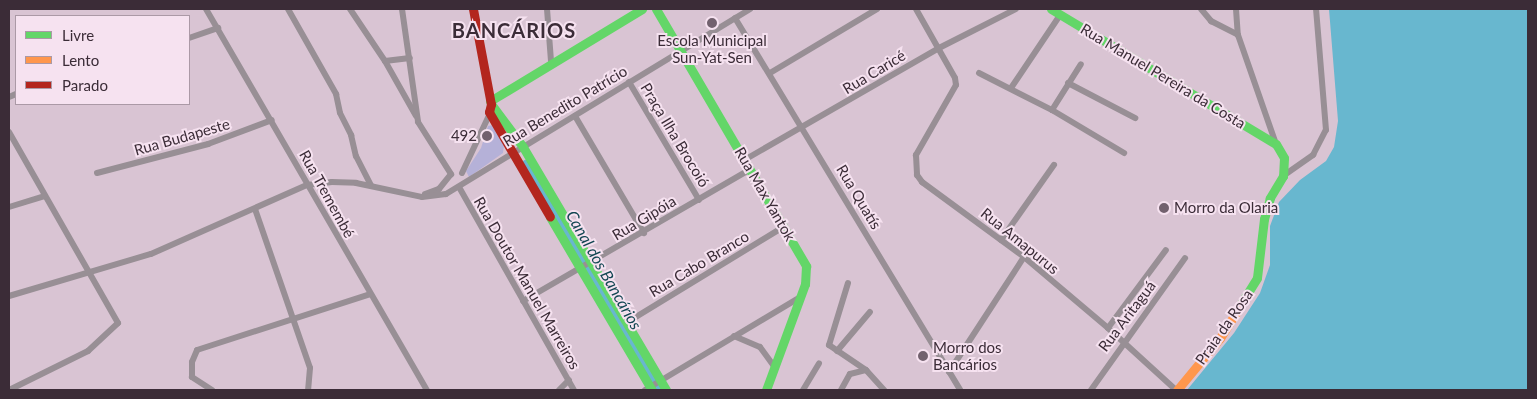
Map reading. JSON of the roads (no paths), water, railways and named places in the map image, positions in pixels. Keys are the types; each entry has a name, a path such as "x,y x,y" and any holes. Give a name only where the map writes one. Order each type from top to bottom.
{"street":[{"name":"Rua Tremembé","path":"206,9 427,390"},
{"path":"288,9 336,94 340,113 351,134 356,156 371,185"},
{"path":"350,9 385,61 450,177 460,186"},
{"path":"402,9 418,122"},
{"path":"473,9 492,106 513,152 653,386 666,390"},
{"path":"547,9 551,61"},
{"path":"460,186 462,173 492,106 551,61 642,9"},
{"name":"Rua Max Yantok","path":"656,9 746,159 806,266 807,279 766,390"},
{"name":"Rua Benedito Patrício","path":"9,296 87,271 151,254 307,185 332,182 371,185 416,195 437,196 460,186 750,9"},
{"path":"770,73 877,9"},
{"path":"916,9 939,48"},
{"name":"Rua Caricé","path":"746,159 939,48 1016,9"},
{"name":"Rua Manuel Pereira da Costa","path":"1051,9 1276,144"},
{"path":"1201,9 1211,21 1238,35"},
{"path":"1236,9 1238,35 1276,144 1284,158 1283,176"},
{"path":"1283,176 1313,155 1326,130 1316,9"},
{"path":"1011,88 1060,15"},
{"name":"Rua Quatís","path":"735,18 960,390"},
{"path":"190,38 218,28"},
{"name":"Rua Amapurus","path":"939,48 955,78 953,92 916,155 917,175 922,182 1024,257 1108,328 1176,390"},
{"path":"385,61 410,58"},
{"path":"1052,110 1081,64"},
{"path":"980,73 1052,110 1124,154"},
{"name":"Praça Ilha Brocoió","path":"630,82 699,200"},
{"path":"1068,83 1135,118"},
{"path":"492,106 523,147 626,323 653,386"},
{"path":"575,116 644,233"},
{"name":"Rua Budapeste","path":"97,173 208,144 272,120"},
{"path":"9,132 87,271 118,320 117,326 88,351 9,390"},
{"path":"1001,240 1054,165"},
{"name":"Rua Gipóia","path":"522,302 591,265 751,169"},
{"path":"416,195 434,192 450,177 462,173"},
{"name":"Praia da Rosa","path":"1176,390 1220,338 1250,294 1257,278 1267,207 1283,176"},
{"name":"Rua Doutor Manuel Marreiros","path":"460,186 522,302 574,390"},
{"path":"9,207 44,196"},
{"path":"255,209 310,368 308,390"},
{"name":"Rua Cabo Branco","path":"626,323 785,226"},
{"path":"1108,328 1166,250"},
{"path":"949,372 1024,257"},
{"name":"Rua Aritaguá","path":"1090,390 1185,258"},
{"path":"848,283 829,345 866,370 884,390"},
{"path":"212,390 192,376 192,362 197,350 370,294"},
{"path":"653,386 799,298"},
{"path":"837,351 870,312"},
{"path":"734,336 760,347 775,368"},
{"path":"802,390 819,364"},
{"path":"841,390 850,374 866,370"},
{"path":"558,390 569,380"}],"water":[{"path":"1329,9 1528,9 1528,390 1187,390 1234,333 1260,293 1270,265 1270,226 1279,202 1300,180 1326,161 1334,147 1338,121"}],"waterway":[{"name":"Canal dos Bancários","path":"525,163 659,390"}],"place":[{"name":"Escola Municipal Sun-Yat-Sen","path":"712,23"},
{"name":"492","path":"487,136"},
{"name":"Morro da Olaria","path":"1164,208"},
{"name":"Morro dos Bancários","path":"923,356"}],"district":[{"name":"BANCÁRIOS","path":"514,30"}]}
